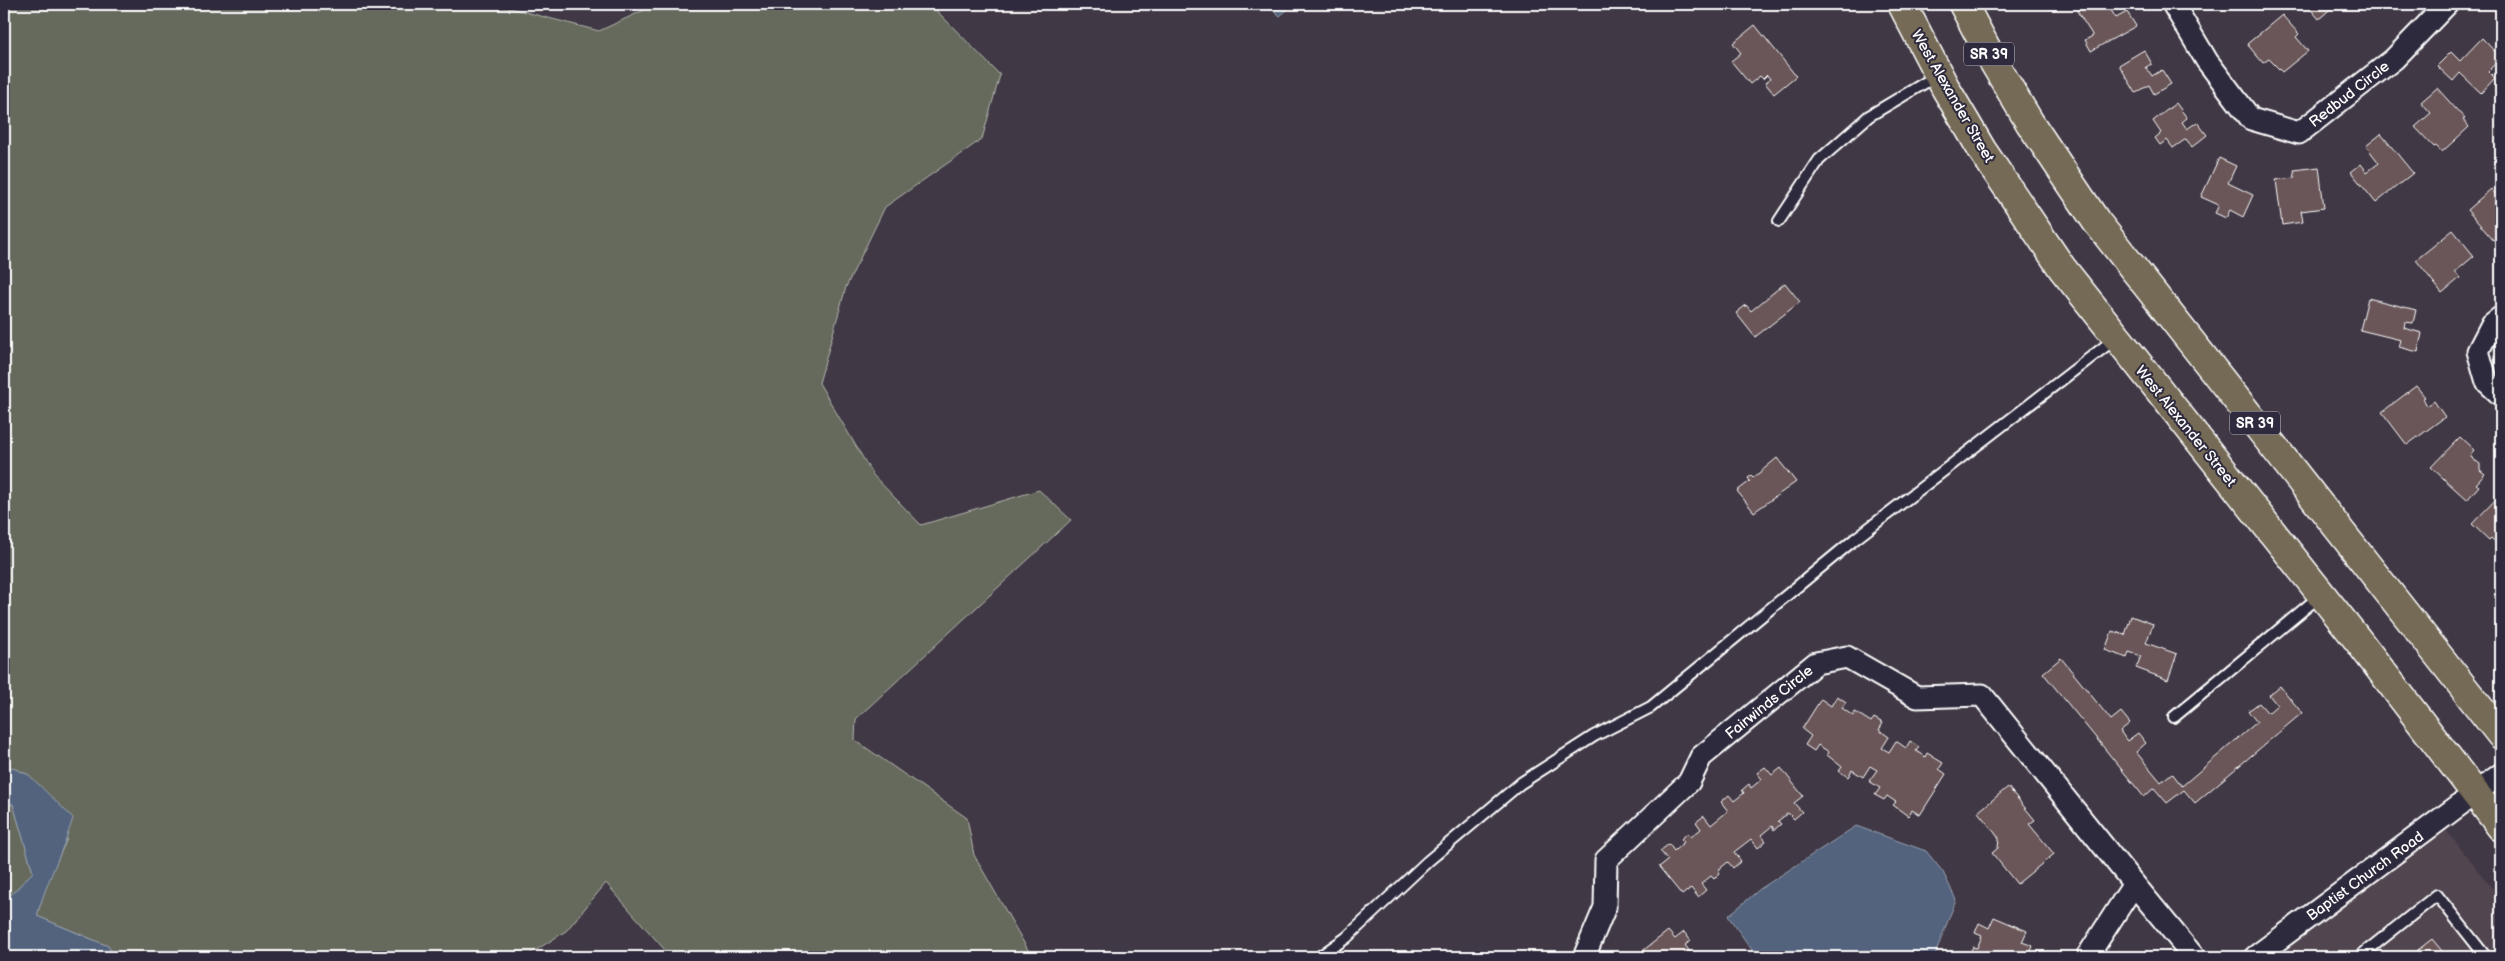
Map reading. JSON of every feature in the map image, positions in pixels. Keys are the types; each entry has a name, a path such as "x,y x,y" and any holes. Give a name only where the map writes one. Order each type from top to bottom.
{"main road":[{"name":"West Alexander Street","path":"1902,4 1939,75 1982,150 2062,268 2322,595 2501,827"},
{"name":"SR 39","path":"1963,4 1993,61 2030,123 2096,221 2501,735"}],"street":[{"name":"Redbud Circle","path":"2174,4 2207,61 2251,119 2299,134 2394,59 2447,4"},
{"path":"2501,317 2492,324 2478,351 2487,382 2501,396"},
{"name":"Fairwinds Circle","path":"1584,957 1605,907 1606,860 1689,782 1701,757 1816,663 1847,657 1917,697 1982,695 2194,957"},
{"name":"Baptist Church Road","path":"2255,957 2476,795 2501,774"},
{"path":"2088,956 2134,884"}],"lane":[{"path":"1779,221 1819,160 1870,116 1939,75"},
{"path":"1320,957 1346,938 1428,861 1521,783 1594,736 1651,707 1855,538 2116,338"},
{"path":"2174,717 2322,595"},
{"path":"2359,957 2438,895 2486,957"}],"shaded area":[{"path":"2442,825 2501,899 2501,957 2272,957"}],"green space":[{"path":"4,4 494,4 599,31 657,4 797,4 803,7 930,4 1000,75 982,139 885,207 846,287 819,383 873,475 921,525 1039,490 1071,520 856,719 855,740 967,818 974,855 1032,957 671,957 606,883 566,931 525,957 115,957 108,946 37,916 46,885 67,839 29,775 4,764"},
{"path":"4,804 13,804 33,872 4,902"}],"water":[{"path":"1267,4 1294,4 1280,16"},
{"path":"4,764 29,775 73,818 37,916 108,946 115,957 4,957 4,902 33,872 13,804 4,804"},
{"path":"1856,826 1926,851 1943,872 1956,900 1934,957 1757,957 1728,916 1760,889"}],"building":[{"path":"2089,4 2107,4 2116,18 2127,12 2136,26 2091,51 2085,40 2093,36 2077,11"},
{"path":"2306,4 2336,4 2319,19"},
{"path":"2282,15 2299,34 2296,37 2308,51 2282,72 2269,59 2263,63 2247,44"},
{"path":"1755,25 1796,76 1774,94 1765,83 1770,79 1767,75 1763,79 1760,76 1750,84 1731,61 1741,53 1733,43"},
{"path":"2482,38 2501,58 2488,71 2495,78 2481,93 2460,73 2453,81 2437,66 2451,52 2460,61"},
{"path":"2144,50 2152,64 2146,67 2152,76 2162,70 2171,84 2154,94 2149,85 2136,93 2119,65"},
{"path":"2437,88 2465,119 2463,120 2469,127 2442,152 2436,146 2434,147 2415,127 2431,113 2421,102"},
{"path":"2176,103 2187,118 2182,122 2187,129 2197,122 2207,135 2192,147 2186,139 2173,148 2167,140 2160,145 2155,138 2161,133 2153,121"},
{"path":"2381,134 2413,173 2376,203 2351,172 2361,164 2367,172 2379,163 2366,146"},
{"path":"2219,158 2236,166 2228,183 2253,195 2243,217 2230,210 2226,218 2215,213 2219,205 2201,197"},
{"path":"2319,167 2324,208 2301,211 2303,222 2282,225 2276,180 2295,178 2294,170"},
{"path":"2491,189 2497,196 2501,192 2501,249 2467,210"},
{"path":"2453,230 2474,256 2455,272 2460,278 2442,293 2416,260"},
{"path":"1785,283 1800,302 1755,337 1736,313 1746,305 1751,311"},
{"path":"2368,298 2416,310 2413,323 2405,322 2404,328 2422,333 2418,352 2399,347 2401,340 2360,330"},
{"path":"2416,386 2425,397 2423,398 2427,406 2434,401 2445,417 2407,445 2382,412"},
{"path":"2460,437 2474,450 2470,455 2475,462 2480,464 2480,470 2485,474 2476,484 2479,486 2467,500 2431,467"},
{"path":"1777,458 1796,482 1754,512 1737,491 1750,481 1748,478 1751,476 1753,478"},
{"path":"2501,494 2500,546 2491,538 2489,540 2472,524"},
{"path":"2131,616 2153,624 2146,643 2177,654 2168,680 2136,668 2141,656 2129,652 2127,658 2105,650 2112,631 2125,635"},
{"path":"2061,658 2111,720 2121,712 2130,723 2120,731 2127,741 2138,733 2146,743 2136,752 2161,782 2172,773 2182,786 2257,722 2248,711 2259,703 2268,713 2277,705 2269,695 2280,686 2302,713 2195,803 2184,790 2167,803 2154,788 2144,797 2043,673"},
{"path":"1837,696 1846,702 1842,708 1853,716 1855,712 1871,722 1874,718 1883,723 1879,730 1889,737 1882,748 1889,752 1896,741 1906,748 1910,741 1919,747 1916,751 1925,757 1927,753 1943,763 1939,769 1946,774 1920,815 1912,810 1908,816 1893,805 1896,802 1887,796 1884,800 1875,795 1880,788 1869,781 1877,770 1870,766 1863,777 1852,770 1848,777 1839,771 1842,767 1827,755 1829,752 1818,745 1814,751 1805,745 1811,736 1802,729 1821,699 1831,706"},
{"path":"1765,767 1772,775 1781,768 1803,796 1794,803 1802,812 1794,819 1788,813 1778,821 1781,824 1774,830 1772,826 1761,835 1766,841 1758,848 1751,839 1734,852 1741,861 1733,868 1728,862 1718,870 1720,873 1714,879 1711,876 1701,884 1706,890 1698,897 1691,888 1682,895 1659,867 1668,860 1660,851 1669,844 1674,851 1684,842 1681,839 1688,833 1691,837 1701,829 1696,822 1704,816 1711,825 1728,811 1721,802 1729,795 1734,801 1744,793 1742,790 1749,784 1751,788 1762,779 1757,773"},
{"path":"2008,787 2035,820 2029,824 2054,854 2017,884 1992,853 1998,848 1999,838 1978,812"},
{"path":"1994,917 2027,931 2022,942 2033,946 2029,956 2022,953 2020,957 1973,957 1969,954 1973,947 1977,948 1982,936 1975,933 1979,923 1989,928"},
{"path":"1668,931 1675,939 1684,932 1691,941 1685,945 1693,956 1696,953 1700,957 1643,957 1640,953"},
{"path":"2432,939 2447,957 2409,957"}]}
